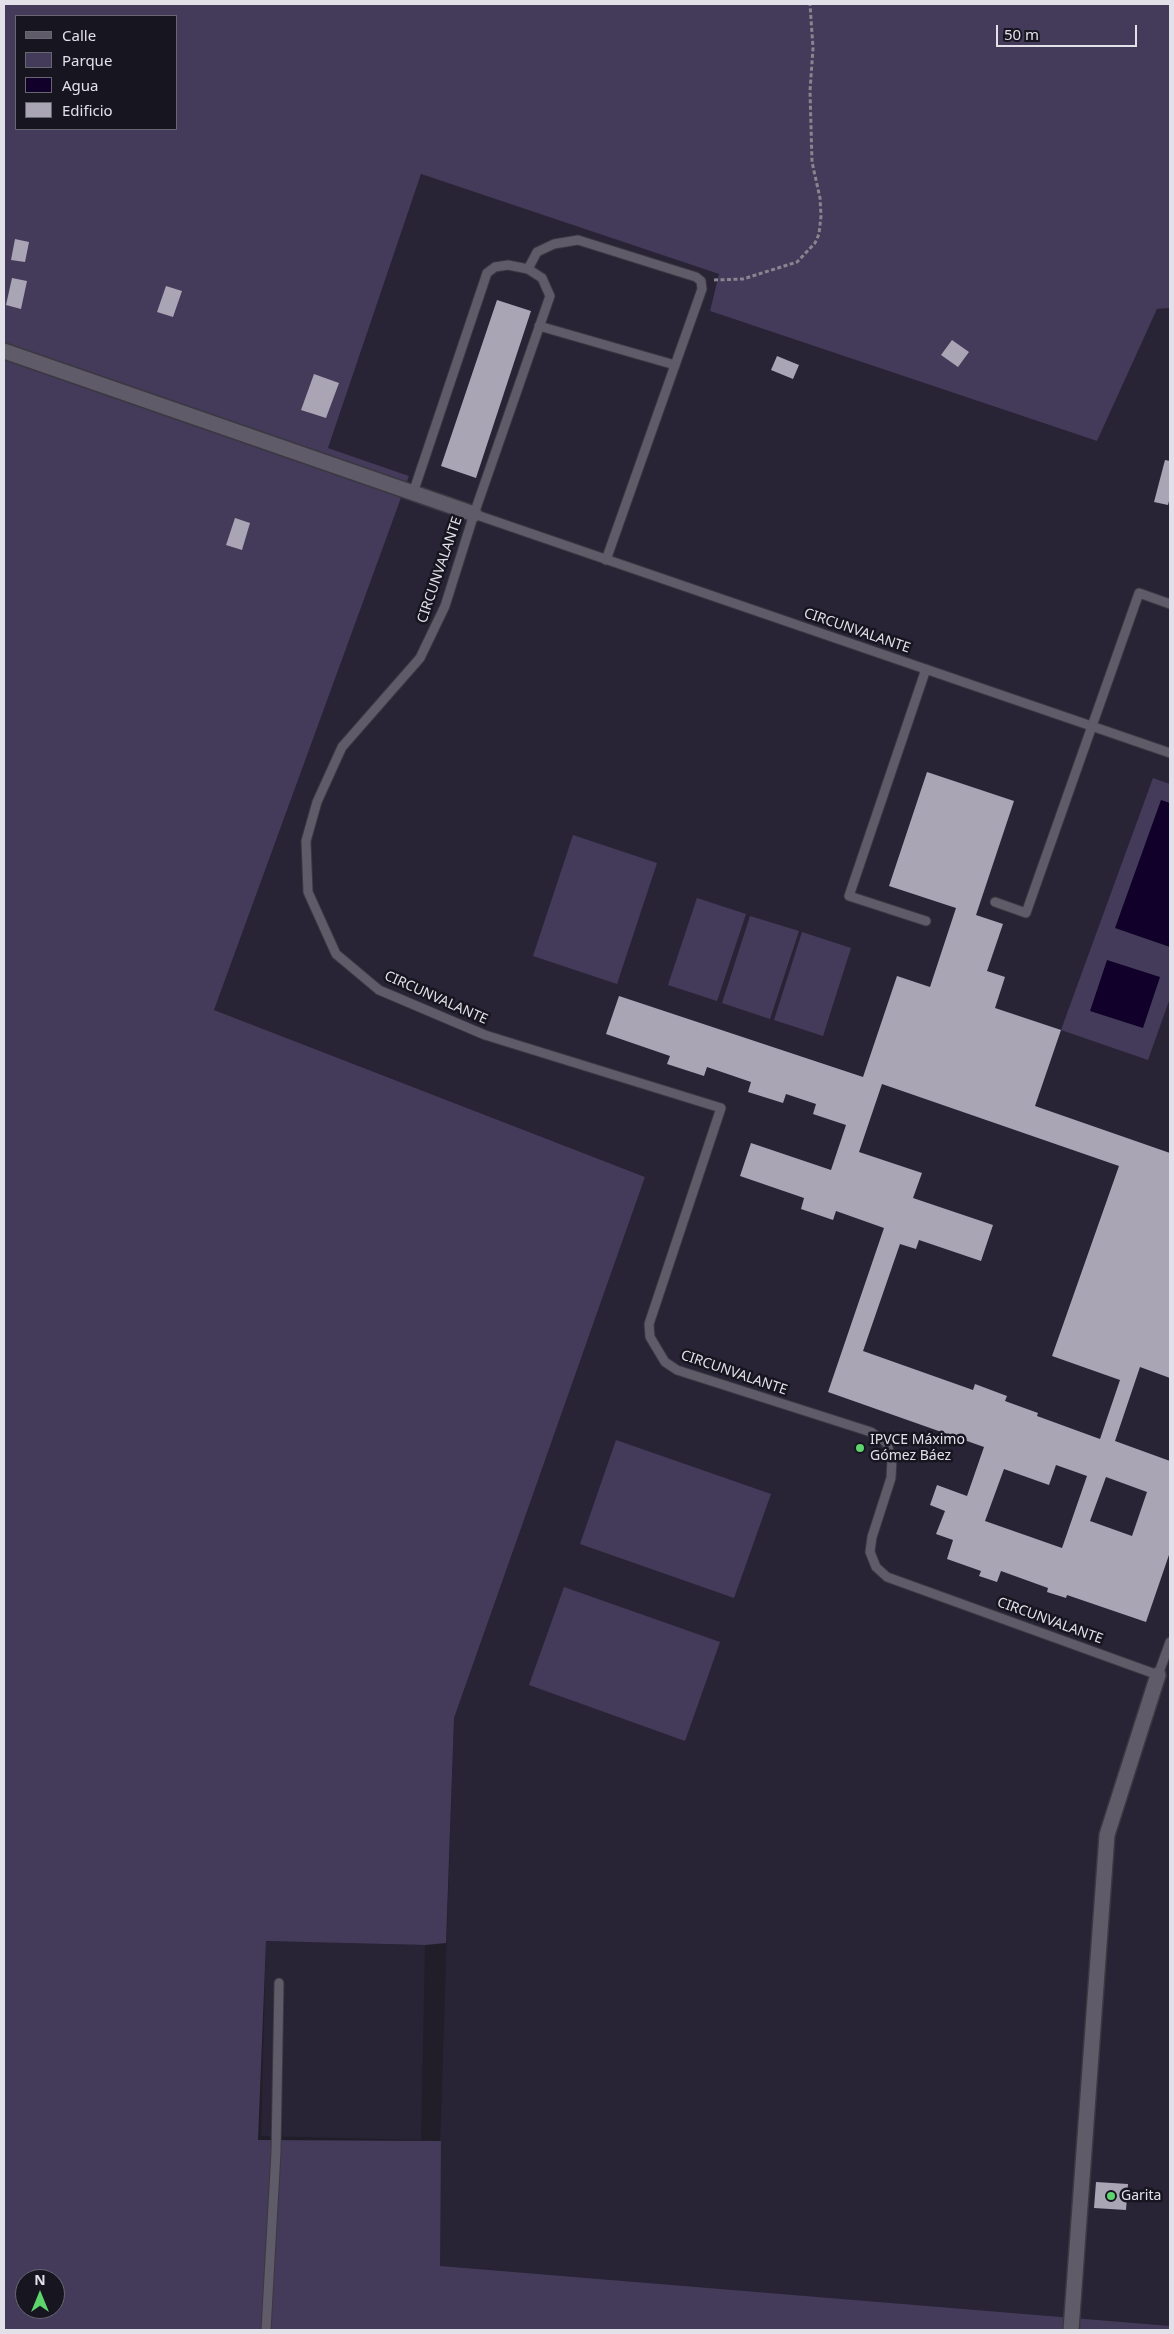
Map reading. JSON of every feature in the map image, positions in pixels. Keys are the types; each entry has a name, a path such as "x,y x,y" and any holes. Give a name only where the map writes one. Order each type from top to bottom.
{"street":[{"path":"4,352 474,514"},
{"path":"1071,2330 1107,1835 1158,1675"}],"lane":[{"path":"528,269 537,252 554,244 578,240 696,277 701,281 702,289 606,560"},
{"path":"413,493 487,273 495,267 508,264 528,269 542,278 550,296 474,514"},
{"path":"539,326 675,365"},
{"name":"CIRCUNVALANTE","path":"1158,1675 887,1576 876,1567 870,1552 872,1536 891,1478 892,1459 886,1442 871,1432 677,1370 665,1362 650,1337 649,1324 721,1108 485,1035 379,990 336,954 308,892 306,842 318,802 342,747 420,658 445,606 474,514 1170,753"},
{"path":"995,902 1026,913 1139,593 1170,604"},
{"path":"926,669 849,896 926,922"},
{"path":"1158,1675 1170,1642"},
{"path":"266,2330 276,2152 279,1983"}],"path":[{"path":"701,281 743,279 797,262 815,243 819,234 820,198 812,162 810,91 813,48 810,4"}],"shaded area":[{"name":"IPVCE Máximo Gómez Báez","path":"421,174 720,274 710,311 1097,441 1157,309 1170,308 1170,2327 436,2269 454,1718 645,1177 214,1010 409,476 328,448"},
{"path":"266,1941 425,1945 421,2140 261,2136"}],"green space":[{"path":"4,4 1170,4 1170,308 1157,309 1097,441 710,311 719,274 421,174 328,448 409,476 214,1010 645,1177 454,1718 446,1943 425,1945 266,1941 258,2140 441,2141 440,2266 1170,2326 1170,2330 4,2330"},
{"path":"1153,778 1170,784 1170,998 1148,1060 1061,1030"},
{"path":"573,835 657,863 617,984 533,956"},
{"path":"697,898 746,914 717,1001 668,985"},
{"path":"750,916 799,931 770,1019 722,1003"},
{"path":"802,932 851,948 823,1036 774,1020"},
{"path":"616,1440 771,1494 734,1598 580,1544"},
{"path":"564,1587 720,1642 685,1741 529,1685"}],"water":[{"path":"1161,800 1170,803 1170,947 1115,928"},
{"path":"1107,960 1160,977 1143,1028 1090,1011"}],"building":[{"path":"15,239 29,242 25,262 11,260"},
{"path":"12,278 27,281 21,309 6,305"},
{"path":"166,286 182,291 173,317 157,312"},
{"path":"497,300 531,311 476,478 441,466"},
{"path":"952,340 969,352 958,367 941,355"},
{"path":"777,356 799,365 793,379 771,370"},
{"path":"314,374 339,383 326,418 301,410"},
{"path":"1165,460 1170,461 1170,497 1168,505 1154,502"},
{"path":"235,518 250,523 242,550 226,545"},
{"path":"927,772 1014,801 976,915 1003,924 987,971 1005,977 995,1008 1061,1030 1035,1106 1170,1153 1170,1378 1140,1367 1115,1441 1170,1461 1170,1552 1146,1622 1067,1595 1066,1598 1047,1592 1048,1588 1001,1571 997,1582 979,1576 981,1571 947,1559 953,1540 936,1534 945,1511 930,1505 937,1485 967,1496 984,1447 828,1392 884,1228 836,1211 833,1220 801,1209 804,1198 740,1176 751,1143 831,1170 846,1125 813,1114 816,1104 786,1094 783,1103 748,1092 751,1082 707,1067 704,1076 667,1064 670,1056 606,1034 619,996 863,1077 897,976 930,987 956,908 889,886","holes":["882,1084 1119,1166 1052,1356 1120,1380 1100,1439 1037,1416 1038,1413 1005,1401 1007,1396 975,1384 973,1390 863,1351 900,1244 916,1249 919,1240 981,1261 993,1225 913,1198 922,1173 859,1152","1056,1465 1087,1476 1062,1548 985,1521 1004,1469 1049,1485","1106,1477 1147,1492 1132,1536 1090,1521"]},
{"name":"Garita","path":"1096,2182 1128,2184 1126,2210 1094,2208"}],"place":[{"name":"IPVCE Máximo Gómez Báez","path":"860,1448"},
{"name":"Garita","path":"1111,2196"}]}
